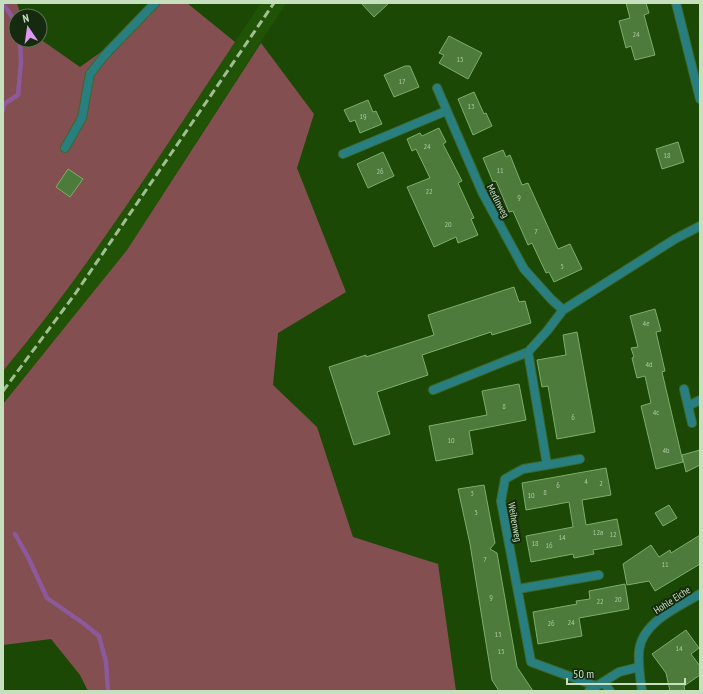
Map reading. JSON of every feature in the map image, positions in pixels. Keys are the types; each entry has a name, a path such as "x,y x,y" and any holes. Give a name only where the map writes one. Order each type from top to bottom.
{"street":[{"path":"65,148 82,118 90,74 104,56 155,3"},
{"path":"676,3 700,99"},
{"name":"Merlinweg","path":"437,88 482,192 524,270 563,310"},
{"path":"343,154 446,111"},
{"path":"433,390 528,352 563,310 675,239 700,226"},
{"path":"528,352 547,465"},
{"path":"684,389 692,423"},
{"path":"688,406 700,400"},
{"name":"Weihenweg","path":"580,459 523,469 505,479 501,501 532,662 596,686"},
{"path":"518,589 599,575"},
{"name":"Hohle Eiche","path":"642,691 639,667 639,650 644,634 660,619 700,594"},
{"path":"596,686 619,672 639,667"},
{"path":"596,686 610,691"}],"shaded area":[{"path":"3,3 17,3 19,8 8,8 8,48 48,48 48,45 80,67 132,30 161,3 187,3 235,42 124,210 35,332 3,371"},
{"path":"261,3 286,3 127,250 3,404 3,371 23,347 104,238"},
{"path":"261,43 314,114 297,168 346,292 278,333 273,385 317,427 353,537 438,564 456,691 88,691 80,675 51,639 3,645 3,404 127,250"}],"building":[{"path":"361,3 389,3 374,17"},
{"path":"626,3 646,3 649,13 644,15 655,55 635,60 631,46 626,48 619,21 630,18"},
{"path":"449,36 482,53 468,79 439,63 444,55 439,53"},
{"path":"405,66 410,66 419,87 394,97 384,75"},
{"path":"474,92 484,114 486,113 492,126 473,135 458,99"},
{"path":"368,100 373,112 376,111 382,124 360,133 355,120 350,122 344,110"},
{"path":"439,128 446,142 443,144 462,181 458,183 474,218 471,219 478,235 458,243 456,237 434,247 407,187 430,178 416,149 412,151 407,139 420,133 422,136"},
{"path":"678,142 684,162 662,169 656,149"},
{"path":"503,150 506,157 510,155 522,185 528,183 558,249 570,244 582,269 554,282 549,272 546,273 532,243 528,245 513,211 509,212 496,181 493,182 483,158"},
{"path":"383,152 394,176 368,188 357,164"},
{"path":"68,169 83,179 70,197 56,187"},
{"path":"514,287 519,302 525,301 531,323 492,335 491,332 422,355 428,375 377,392 390,434 354,445 329,367 366,355 366,357 434,335 428,315"},
{"path":"655,309 661,331 656,332 665,371 662,372 683,462 656,469 641,406 651,403 645,376 637,378 632,358 634,357 631,348 638,347 630,316"},
{"path":"577,332 595,432 557,439 548,386 542,387 537,360 566,355 563,335"},
{"path":"519,384 526,420 469,431 473,454 436,461 429,426 487,415 482,391"},
{"path":"700,450 700,465 686,472 682,455"},
{"path":"606,468 611,495 582,500 586,525 617,519 622,545 593,550 594,554 574,558 573,554 531,562 526,536 573,527 569,502 526,510 522,483"},
{"path":"484,485 495,543 490,549 497,553 517,667 533,691 499,691 492,680 470,544 458,489"},
{"path":"669,505 677,518 663,526 655,513"},
{"path":"700,535 700,564 655,591 649,581 627,585 623,564 651,545 659,557 670,550 671,553"},
{"path":"625,584 629,609 579,618 582,636 538,644 533,612 577,604 576,601 590,599 589,591"},
{"path":"686,630 699,648 691,654 700,666 700,675 684,686 685,691 670,691 666,673 652,654"}],"waterway":[{"path":"3,3 8,11"},
{"path":"3,110 4,104 18,95 21,62 20,48"},
{"path":"15,534 28,557 47,598 99,636 106,662 108,691"}],"railway":[{"path":"3,391 75,294 274,3"}]}
